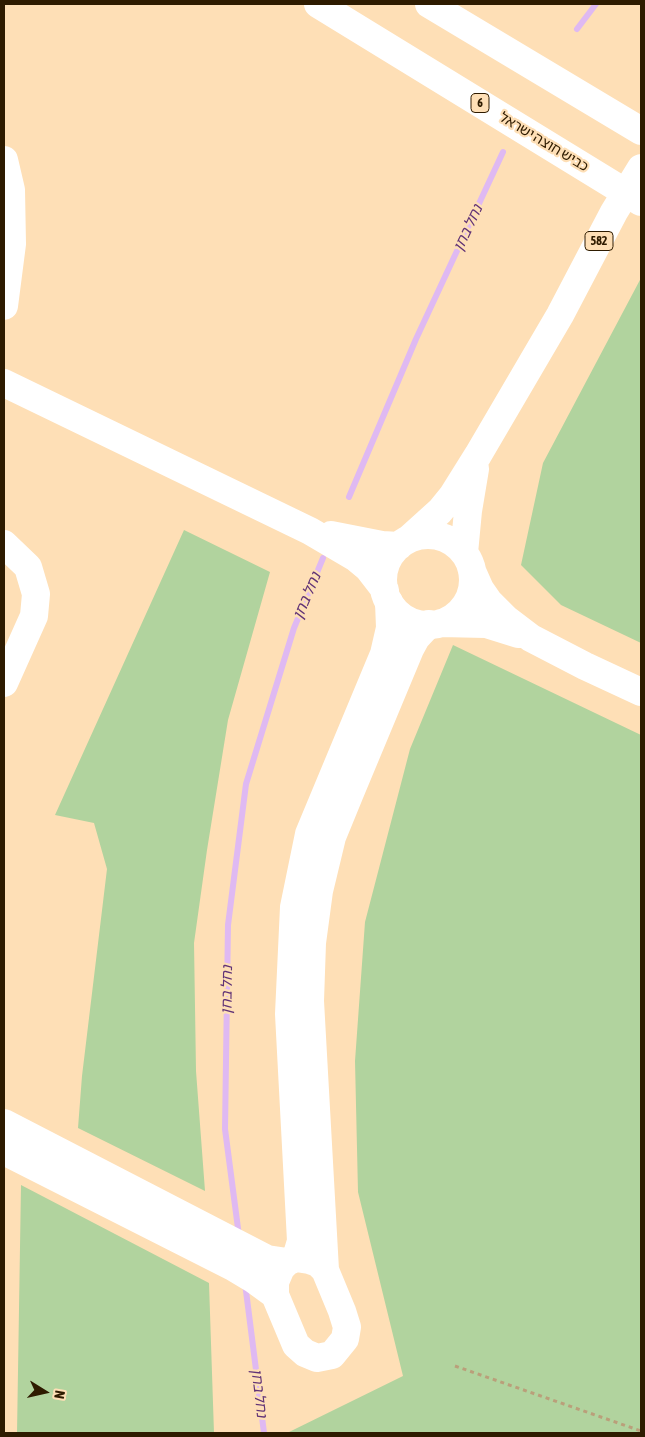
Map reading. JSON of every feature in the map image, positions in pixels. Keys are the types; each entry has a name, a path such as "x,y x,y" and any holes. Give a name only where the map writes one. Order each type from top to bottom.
{"main road":[{"name":"כביש חוצה ישראל","path":"318,4 641,202"},
{"path":"430,4 641,131"},
{"path":"4,160 11,190 12,244 4,306"},
{"name":"582","path":"404,542 440,511 478,456 560,315 614,212 641,168"},
{"path":"4,383 310,531 356,558 368,568 396,611 406,619 417,623 486,624 531,638"},
{"name":"582","path":"468,562 468,510 478,456"},
{"path":"310,531 382,545 404,542 421,535 445,538 456,544 468,562 480,589 506,620 531,638 641,692"},
{"path":"304,1258 281,1268 275,1282 277,1301 296,1346 305,1354 317,1358 332,1355 345,1339 347,1327 304,1258 289,1014 294,907 310,834 384,654 390,628 384,578 385,566 391,555 404,542"},
{"path":"4,544 28,567 36,594 34,616 4,683"},
{"path":"304,1258 312,943 319,891 332,837 410,649 416,638 435,624 453,618 462,610 472,588 468,562"},
{"path":"4,1123 45,1158 254,1279 277,1301"},
{"path":"4,1151 45,1158 267,1259 304,1258"}],"path":[{"path":"455,1366 641,1431"}],"green space":[{"path":"641,278 641,643 561,605 521,565 543,463"},
{"path":"184,530 270,572 228,720 194,943 196,1071 205,1191 78,1128 82,1076 107,869 94,823 55,815"},
{"path":"453,645 641,735 641,1433 287,1433 403,1376 358,1192 355,1061 365,922 410,749"},
{"path":"21,1185 209,1283 214,1433 17,1433"}],"waterway":[{"name":"נחל בחן","path":"577,29 596,4"},
{"name":"נחל בחן","path":"349,497 416,339 503,152"},
{"name":"נחל בחן","path":"239,1236 225,1129 228,925 246,784 294,628 323,558"},
{"name":"נחל בחן","path":"245,1283 264,1433"}]}
